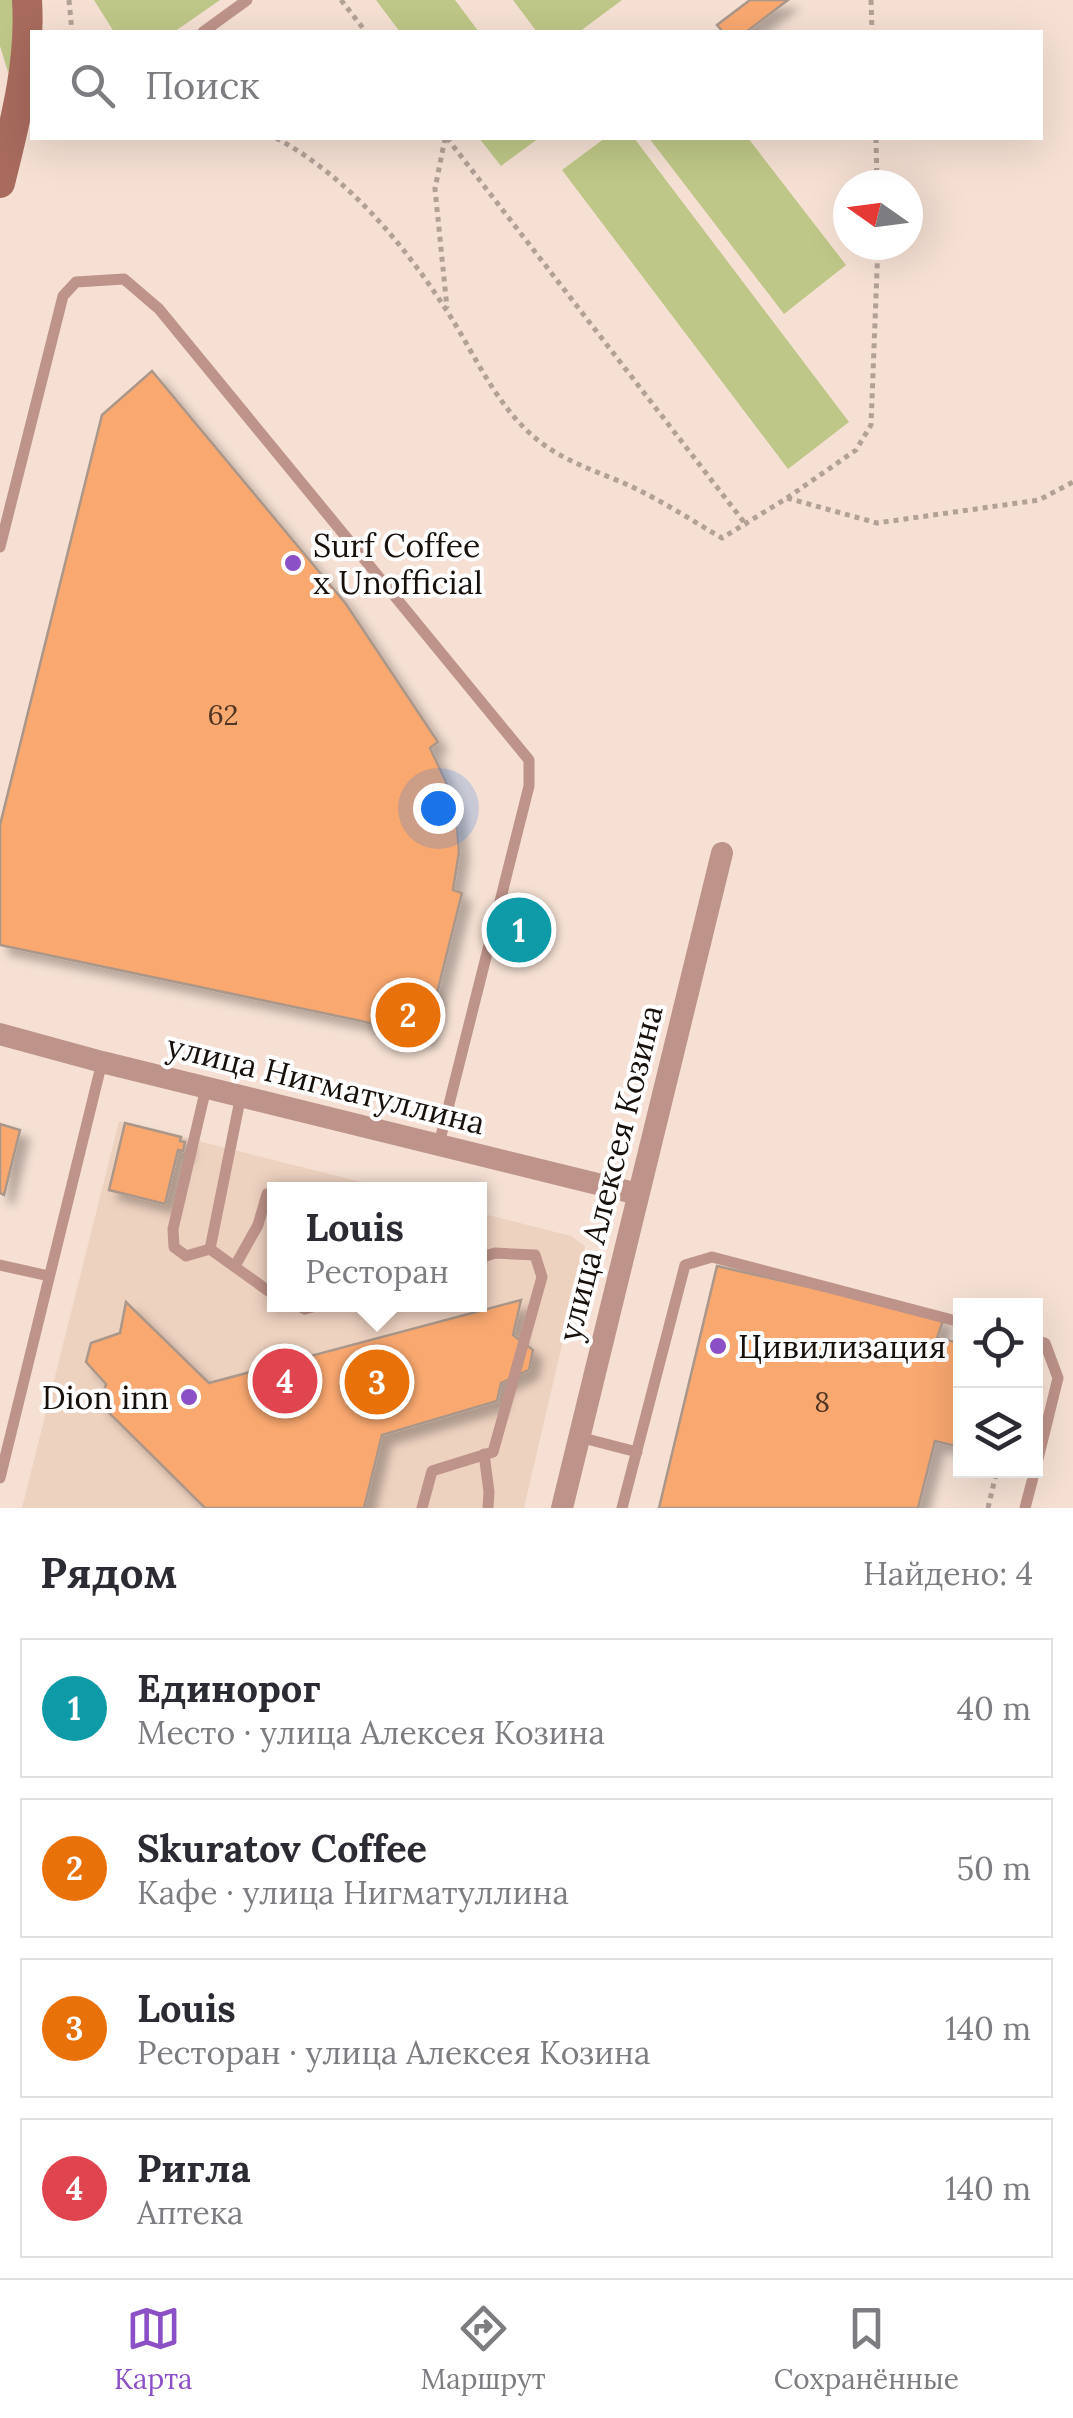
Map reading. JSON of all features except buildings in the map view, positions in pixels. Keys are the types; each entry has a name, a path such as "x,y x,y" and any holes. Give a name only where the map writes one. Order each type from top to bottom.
{"main road":[{"path":"0,183 30,52 27,0"}],"street":[{"name":"улица Алексея Козина","path":"562,1508 722,852"},
{"name":"улица Нигматуллина","path":"0,1034 638,1194"}],"lane":[{"path":"206,30 248,0"},
{"path":"0,546 64,296 76,282 124,279 159,309 529,760 530,786 439,1144"},
{"path":"0,1478 102,1062"},
{"path":"206,1088 173,1229 174,1248 186,1256 210,1249"},
{"path":"210,1249 241,1096"},
{"path":"235,1266 258,1225 267,1194"},
{"path":"210,1249 267,1290"},
{"path":"422,1508 432,1471 493,1452 542,1277 534,1255 487,1256"},
{"path":"622,1508 684,1266 712,1257 953,1320"},
{"path":"0,1266 48,1276"},
{"path":"1043,1343 1058,1378 1043,1437"},
{"path":"579,1437 637,1452"},
{"path":"484,1454 488,1508"},
{"path":"1025,1508 1033,1478"}],"path":[{"path":"70,0 72,30"},
{"path":"341,0 364,30"},
{"path":"871,0 872,30"},
{"path":"280,140 306,154 341,182 402,249 447,311 489,387 538,441 578,465 673,508 722,538 747,526 856,450 871,425 877,260"},
{"path":"446,140 435,189 447,311"},
{"path":"448,140 747,526"},
{"path":"876,140 877,170"},
{"path":"787,498 877,523 1039,500 1073,482"},
{"path":"988,1508 995,1478"}],"shaded area":[{"path":"119,1121 361,1182 267,1182 267,1312 487,1312 487,1215 571,1236 585,1246 524,1508 22,1508"}],"green space":[{"path":"0,0 22,0 23,48 8,72 0,46"},
{"path":"94,0 220,0 177,30 113,30"},
{"path":"376,0 455,0 478,30 398,30"},
{"path":"513,0 622,0 582,30 536,30"},
{"path":"481,140 536,140 501,166"},
{"path":"602,140 636,140 849,422 788,469 562,170"},
{"path":"651,140 750,140 833,248 833,260 842,260 846,265 784,314"}],"place":[{"name":"Surf Coffee x Unofficial","path":"293,563"},
{"name":"Единорог","path":"519,930"},
{"name":"Skuratov Coffee","path":"408,1015"},
{"name":"Цивилизация","path":"718,1346"},
{"name":"Ригла","path":"285,1381"},
{"name":"Louis","path":"377,1382"},
{"name":"Dion inn","path":"189,1397"}]}
